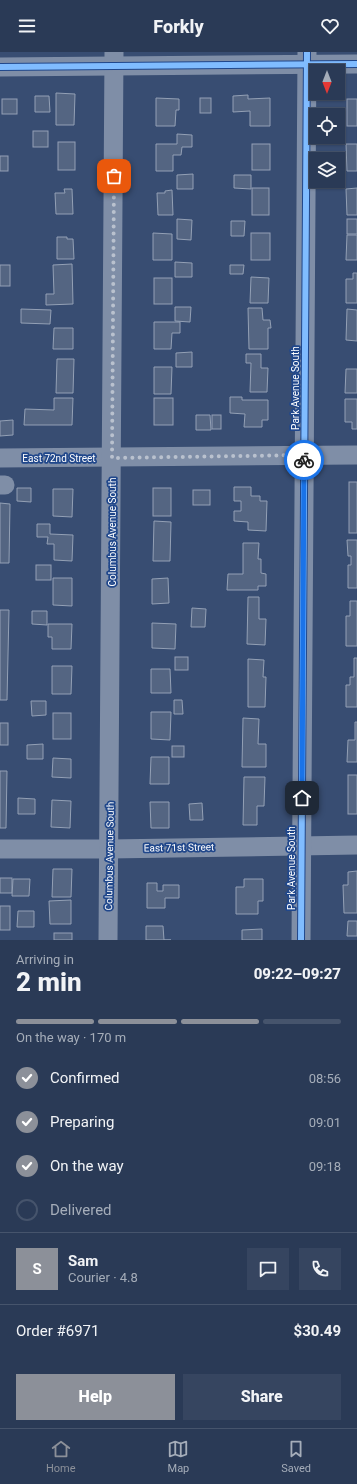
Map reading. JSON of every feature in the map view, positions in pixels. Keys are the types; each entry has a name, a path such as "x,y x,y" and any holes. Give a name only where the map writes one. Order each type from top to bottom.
{"street":[{"path":"0,67 114,59 307,58 357,64"},
{"name":"Park Avenue South","path":"301,940 307,58"},
{"name":"Columbus Avenue South","path":"108,940 114,59"},
{"name":"East 72nd Street","path":"0,458 357,455"},
{"name":"East 71st Street","path":"0,849 109,849 357,845"}],"building":[{"path":"56,93 75,94 74,125 56,125"},
{"path":"248,95 248,99 270,98 270,126 250,126 250,111 233,112 233,96"},
{"path":"35,96 49,96 50,112 35,112"},
{"path":"156,98 179,99 179,110 176,110 175,126 156,126"},
{"path":"200,98 211,98 211,113 200,113"},
{"path":"2,99 17,99 17,114 2,114"},
{"path":"347,99 357,99 357,126 347,126"},
{"path":"33,131 48,131 48,147 33,147"},
{"path":"177,134 192,135 192,147 182,147 181,155 173,155 173,171 156,171 156,144 177,144"},
{"path":"58,142 75,142 75,170 58,170"},
{"path":"252,144 270,144 270,170 252,170"},
{"path":"346,144 357,144 357,171 347,171"},
{"path":"0,156 8,156 8,171 0,171"},
{"path":"193,174 193,189 177,189 177,175"},
{"path":"234,175 251,175 251,189 234,188"},
{"path":"252,188 269,188 269,215 252,215"},
{"path":"357,188 357,215 347,215 346,189"},
{"path":"64,189 72,189 73,214 56,214 55,193 65,193"},
{"path":"172,190 173,215 158,215 157,193 165,193 165,191"},
{"path":"177,219 192,220 191,240 177,239"},
{"path":"347,219 357,219 357,234 347,234"},
{"path":"231,221 245,221 244,236 231,236"},
{"path":"153,233 172,234 172,260 153,260"},
{"path":"251,233 270,233 270,260 251,260"},
{"path":"347,235 357,235 357,260 346,260"},
{"path":"57,237 67,237 67,239 73,239 74,259 57,259"},
{"path":"175,262 192,263 192,277 175,277"},
{"path":"72,264 73,304 46,305 46,294 54,294 53,265"},
{"path":"0,265 10,265 10,286 0,286"},
{"path":"230,265 244,265 243,274 230,274"},
{"path":"353,273 357,273 357,303 346,303 346,279 353,279"},
{"path":"251,277 269,278 268,303 250,303"},
{"path":"154,278 172,278 172,304 154,304"},
{"path":"175,307 191,307 190,322 175,321"},
{"path":"248,308 262,308 263,320 270,320 271,328 268,328 268,349 249,349"},
{"path":"21,309 51,310 50,324 21,323"},
{"path":"347,309 357,310 357,341 346,340"},
{"path":"154,322 180,322 180,333 172,333 171,349 154,349"},
{"path":"54,328 73,328 73,349 53,349"},
{"path":"192,352 192,367 176,367 176,353"},
{"path":"246,354 261,354 261,368 268,368 267,392 250,392 251,363 246,363"},
{"path":"57,359 74,359 73,393 56,393"},
{"path":"154,367 172,367 171,394 154,394"},
{"path":"346,369 357,369 357,393 345,393"},
{"path":"230,397 242,397 242,400 268,400 268,420 262,420 262,427 244,427 245,414 230,413"},
{"path":"54,398 73,398 72,425 24,425 25,409 54,410"},
{"path":"154,398 173,398 173,425 154,425"},
{"path":"345,399 357,399 357,429 352,429 352,422 345,422"},
{"path":"196,415 210,415 211,430 196,430"},
{"path":"212,415 221,415 221,429 212,429"},
{"path":"13,420 13,435 0,436 0,421"},
{"path":"349,482 357,482 357,533 349,533"},
{"path":"234,487 251,487 251,496 260,496 260,501 267,501 266,531 248,530 248,522 234,521 234,511 241,511 241,501 234,501"},
{"path":"17,488 31,488 31,502 17,501"},
{"path":"153,488 171,488 171,516 153,516"},
{"path":"53,489 73,489 72,517 53,516"},
{"path":"193,490 210,490 210,505 193,505"},
{"path":"0,503 10,504 9,563 0,563"},
{"path":"154,521 171,522 170,561 153,561"},
{"path":"37,524 50,524 50,534 73,535 72,561 54,560 54,544 47,544 48,537 37,537"},
{"path":"347,540 357,540 357,588 348,588 348,565 351,565 351,556 348,556"},
{"path":"243,543 259,543 258,559 261,559 261,573 266,574 266,586 258,586 258,590 227,590 228,574 243,574"},
{"path":"36,565 51,565 51,580 36,580"},
{"path":"53,578 72,578 72,606 53,605"},
{"path":"168,578 169,603 152,604 152,579"},
{"path":"248,597 259,597 259,619 266,619 265,645 247,644"},
{"path":"350,601 357,601 357,646 346,646 346,616 350,616"},
{"path":"192,608 206,609 205,627 191,627"},
{"path":"0,610 9,610 7,700 0,700"},
{"path":"32,611 47,611 47,625 32,624"},
{"path":"152,623 176,624 175,649 152,648"},
{"path":"48,624 72,624 71,649 52,649 52,637 48,637"},
{"path":"175,657 188,657 188,670 175,670"},
{"path":"354,658 357,658 357,707 346,707 346,685 350,685 350,677 354,677"},
{"path":"248,659 264,660 263,677 266,677 265,707 248,707"},
{"path":"52,666 72,666 71,694 52,694"},
{"path":"151,669 170,669 171,693 151,693"},
{"path":"174,700 182,700 183,714 174,714"},
{"path":"31,701 46,701 46,715 32,716"},
{"path":"151,712 171,712 170,740 151,739"},
{"path":"53,713 71,713 71,739 53,739"},
{"path":"243,718 259,719 258,744 266,744 266,767 242,767"},
{"path":"355,722 357,722 357,762 347,762 348,740 355,740"},
{"path":"0,723 8,723 8,745 0,745"},
{"path":"43,744 43,759 27,759 27,745"},
{"path":"172,746 184,746 184,757 172,757"},
{"path":"151,757 169,757 169,784 150,784"},
{"path":"53,758 71,759 71,778 52,777"},
{"path":"0,771 7,771 6,828 0,828"},
{"path":"348,775 357,775 357,814 348,814"},
{"path":"244,777 265,777 264,806 257,806 257,825 243,825"},
{"path":"18,798 35,799 35,814 18,814"},
{"path":"52,800 71,801 70,828 51,827"},
{"path":"150,802 169,802 169,828 151,828"},
{"path":"202,803 203,820 190,820 189,804"},
{"path":"53,869 72,869 71,897 52,897"},
{"path":"357,871 357,913 344,913 343,885 348,885 348,872"},
{"path":"0,878 12,878 12,893 0,893"},
{"path":"13,879 30,879 29,896 12,896"},
{"path":"244,879 263,879 263,901 258,901 258,914 236,914 236,887 244,887"},
{"path":"147,883 157,883 157,891 163,891 163,885 179,885 179,898 165,898 165,908 147,908"},
{"path":"71,900 71,924 50,924 49,901"},
{"path":"0,906 10,906 10,930 0,930"},
{"path":"18,911 34,911 34,927 17,927"},
{"path":"348,921 357,921 357,936 347,936"},
{"path":"146,926 163,926 164,940 146,940"},
{"path":"262,929 262,940 242,940 242,930"},
{"path":"54,933 72,933 72,940 54,940"}],"cycle path":[{"path":"301,940 307,52"},
{"path":"0,67 357,64"}],"way so far":[{"path":"114,176 112,458 304,455 304,460"}],"route":[{"path":"302,798 304,460"}]}
